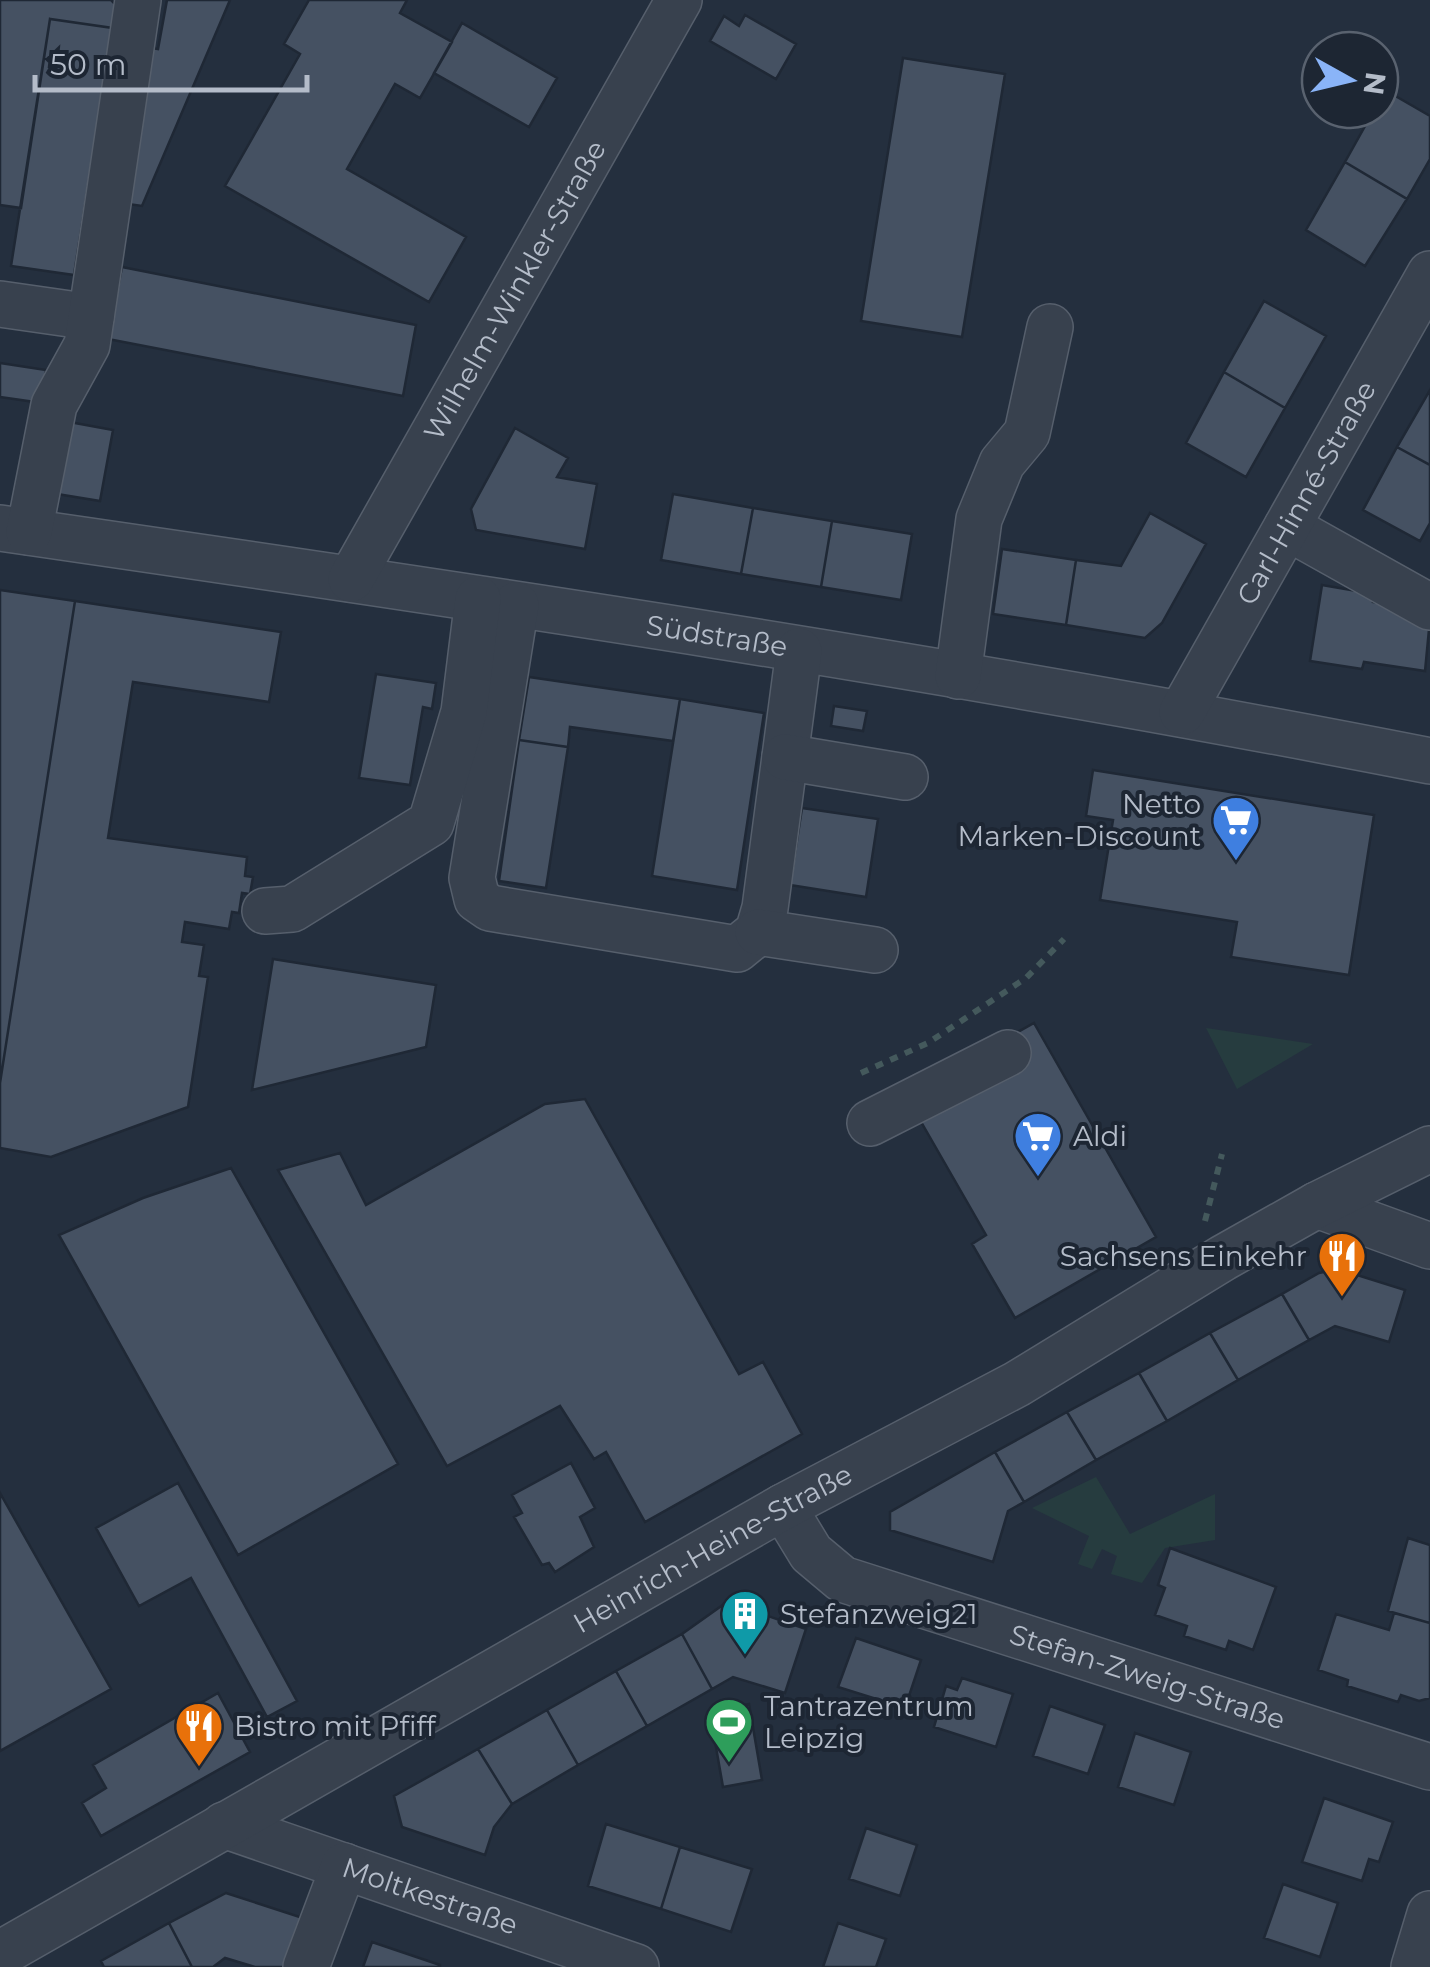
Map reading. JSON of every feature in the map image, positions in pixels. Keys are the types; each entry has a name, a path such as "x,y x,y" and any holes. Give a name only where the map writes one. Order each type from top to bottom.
{"street":[{"path":"14,530 54,405 87,346 138,0"},
{"name":"Wilhelm-Winkler-Straße","path":"351,579 679,0"},
{"name":"Carl-Hinné-Straße","path":"1182,712 1430,274"},
{"path":"0,304 91,316"},
{"path":"958,676 979,519 1002,463 1026,434 1050,327"},
{"path":"1287,526 1430,608"},
{"name":"Südstraße","path":"14,530 351,579 1182,712 1430,761"},
{"path":"264,910 292,909 431,823 497,602"},
{"path":"497,602 472,878 477,899 490,908 737,948 758,932 764,908 799,650"},
{"path":"785,756 905,776"},
{"path":"758,932 875,950"},
{"path":"870,1122 1008,1053"},
{"name":"Heinrich-Heine-Straße","path":"0,1954 783,1507 1017,1384 1223,1258 1430,1149"},
{"path":"1317,1206 1430,1246"},
{"name":"Stefan-Zweig-Straße","path":"783,1507 811,1553 842,1579 1430,1766"},
{"name":"Moltkestraße","path":"224,1825 636,1967"},
{"path":"306,1967 344,1866"},
{"path":"1414,1967 1430,1914"}],"path":[{"path":"860,1073 928,1044 1026,978 1064,939"},
{"path":"1222,1154 1204,1224 1223,1258"}],"green space":[{"path":"1206,1028 1313,1044 1237,1089"},
{"path":"1096,1477 1130,1534 1215,1494 1215,1540 1165,1548 1142,1583 1111,1574 1117,1556 1102,1549 1092,1569 1078,1564 1089,1536 1032,1508"}],"building":[{"path":"0,0 111,0 116,5 113,28 50,19 21,208 0,205"},
{"path":"167,0 230,0 142,206 121,203 146,47 158,49"},
{"path":"309,0 407,0 400,13 452,42 420,98 395,84 347,169 466,237 429,302 225,186 300,54 284,44"},
{"path":"745,15 796,44 776,79 710,41 724,16 739,26"},
{"path":"50,19 113,28 74,275 11,266"},
{"path":"462,23 557,78 529,127 434,73"},
{"path":"903,58 1005,74 962,337 861,321"},
{"path":"1400,99 1430,116 1430,159 1407,199 1345,162 1363,130 1400,130"},
{"path":"1345,162 1407,199 1365,266 1306,230"},
{"path":"122,267 416,325 403,396 108,339"},
{"path":"1264,301 1326,336 1285,408 1224,372"},
{"path":"0,363 46,370 42,403 0,397"},
{"path":"1224,372 1285,408 1246,477 1186,443"},
{"path":"1430,390 1430,465 1397,447"},
{"path":"64,421 113,430 100,501 51,493"},
{"path":"515,428 568,458 557,477 597,484 585,549 476,530 471,509"},
{"path":"1397,447 1430,465 1430,523 1420,541 1363,510"},
{"path":"673,494 753,508 741,574 661,560"},
{"path":"753,508 832,521 821,587 741,574"},
{"path":"1150,513 1206,544 1162,623 1145,638 1066,625 1076,560 1121,566"},
{"path":"832,521 912,534 901,600 821,587"},
{"path":"1002,549 1076,560 1066,625 993,614"},
{"path":"1322,585 1374,594 1373,602 1410,608 1430,619 1425,671 1364,662 1362,669 1310,661"},
{"path":"0,590 75,601 0,1083"},
{"path":"75,601 281,632 269,702 133,682 108,838 247,857 245,876 253,877 250,894 242,893 239,913 232,912 229,929 185,922 182,942 204,945 199,976 208,977 188,1107 51,1157 0,1148 0,1083"},
{"path":"376,674 436,683 432,709 423,707 410,785 359,778"},
{"path":"529,677 680,699 673,741 570,727 568,747 519,740"},
{"path":"680,699 764,713 737,890 652,876"},
{"path":"834,706 867,711 863,731 831,726"},
{"path":"519,740 568,747 546,888 499,881"},
{"name":"Netto Marken-Discount","path":"1093,770 1374,815 1349,975 1231,957 1237,922 1100,900 1113,820 1086,816"},
{"path":"802,808 878,819 866,897 790,885"},
{"path":"273,959 436,985 426,1047 252,1090"},
{"name":"Aldi","path":"1034,1023 1156,1237 1015,1318 972,1244 986,1235 920,1120 1007,1038"},
{"path":"585,1099 739,1374 763,1362 802,1434 645,1522 606,1452 594,1459 560,1406 447,1466 278,1170 340,1153 366,1205 545,1104"},
{"path":"231,1168 398,1464 238,1555 59,1235 143,1198"},
{"path":"1338,1269 1405,1290 1389,1342 1335,1326 1309,1340 1282,1294 1319,1273"},
{"path":"1282,1294 1309,1340 1238,1380 1210,1333"},
{"path":"1210,1333 1238,1380 1167,1421 1139,1373"},
{"path":"1139,1373 1167,1421 1096,1460 1067,1412"},
{"path":"1067,1412 1096,1460 1024,1502 995,1452"},
{"path":"995,1452 1024,1502 1008,1511 993,1562 890,1530 890,1512"},
{"path":"571,1463 595,1508 580,1517 594,1547 555,1572 549,1563 542,1565 514,1517 522,1513 512,1495"},
{"path":"178,1483 297,1701 267,1717 191,1578 139,1606 96,1528"},
{"path":"0,1493 111,1689 0,1751"},
{"path":"1408,1538 1430,1545 1430,1623 1388,1611"},
{"path":"1170,1548 1276,1587 1253,1650 1229,1641 1226,1650 1184,1636 1187,1626 1155,1615 1165,1588 1158,1585"},
{"name":"Stefanzweig21","path":"727,1602 806,1629 785,1693 733,1677 712,1689 682,1634"},
{"path":"1394,1613 1430,1623 1430,1698 1419,1701 1401,1695 1398,1702 1347,1686 1348,1680 1318,1670 1336,1614 1389,1630"},
{"path":"682,1634 712,1689 647,1726 616,1671"},
{"path":"856,1638 921,1660 905,1708 838,1687"},
{"path":"616,1671 647,1726 578,1765 547,1710"},
{"path":"962,1678 1013,1694 996,1747 934,1727 946,1686 957,1690"},
{"path":"218,1693 250,1752 101,1836 82,1803 106,1788 93,1765"},
{"name":"Tantrazentrum Leipzig","path":"749,1704 762,1780 723,1787 710,1713"},
{"path":"1050,1706 1105,1725 1088,1774 1033,1756"},
{"path":"547,1710 578,1765 512,1804 478,1749"},
{"path":"1135,1733 1191,1752 1174,1805 1118,1787"},
{"path":"478,1749 512,1804 494,1827 485,1855 402,1827 394,1796"},
{"path":"1324,1798 1393,1822 1379,1862 1369,1859 1362,1881 1302,1862"},
{"path":"606,1824 680,1847 661,1909 588,1886"},
{"path":"866,1828 917,1845 900,1896 849,1879"},
{"path":"680,1847 752,1869 731,1932 661,1909"},
{"path":"1283,1884 1338,1903 1320,1957 1264,1938"},
{"path":"226,1893 309,1920 294,1967 255,1967 225,1958 213,1967 192,1967 169,1923"},
{"path":"169,1923 192,1967 104,1967 101,1961"},
{"path":"838,1923 886,1939 876,1967 823,1967"},
{"path":"372,1942 440,1965 440,1967 363,1967"}],"place":[{"name":"Netto Marken-Discount","path":"1236,862"},
{"name":"Aldi","path":"1038,1178"},
{"name":"Sachsens Einkehr","path":"1342,1298"},
{"name":"Stefanzweig21","path":"745,1656"},
{"name":"Tantrazentrum Leipzig","path":"729,1764"},
{"name":"Bistro mit Pfiff","path":"199,1768"}]}
